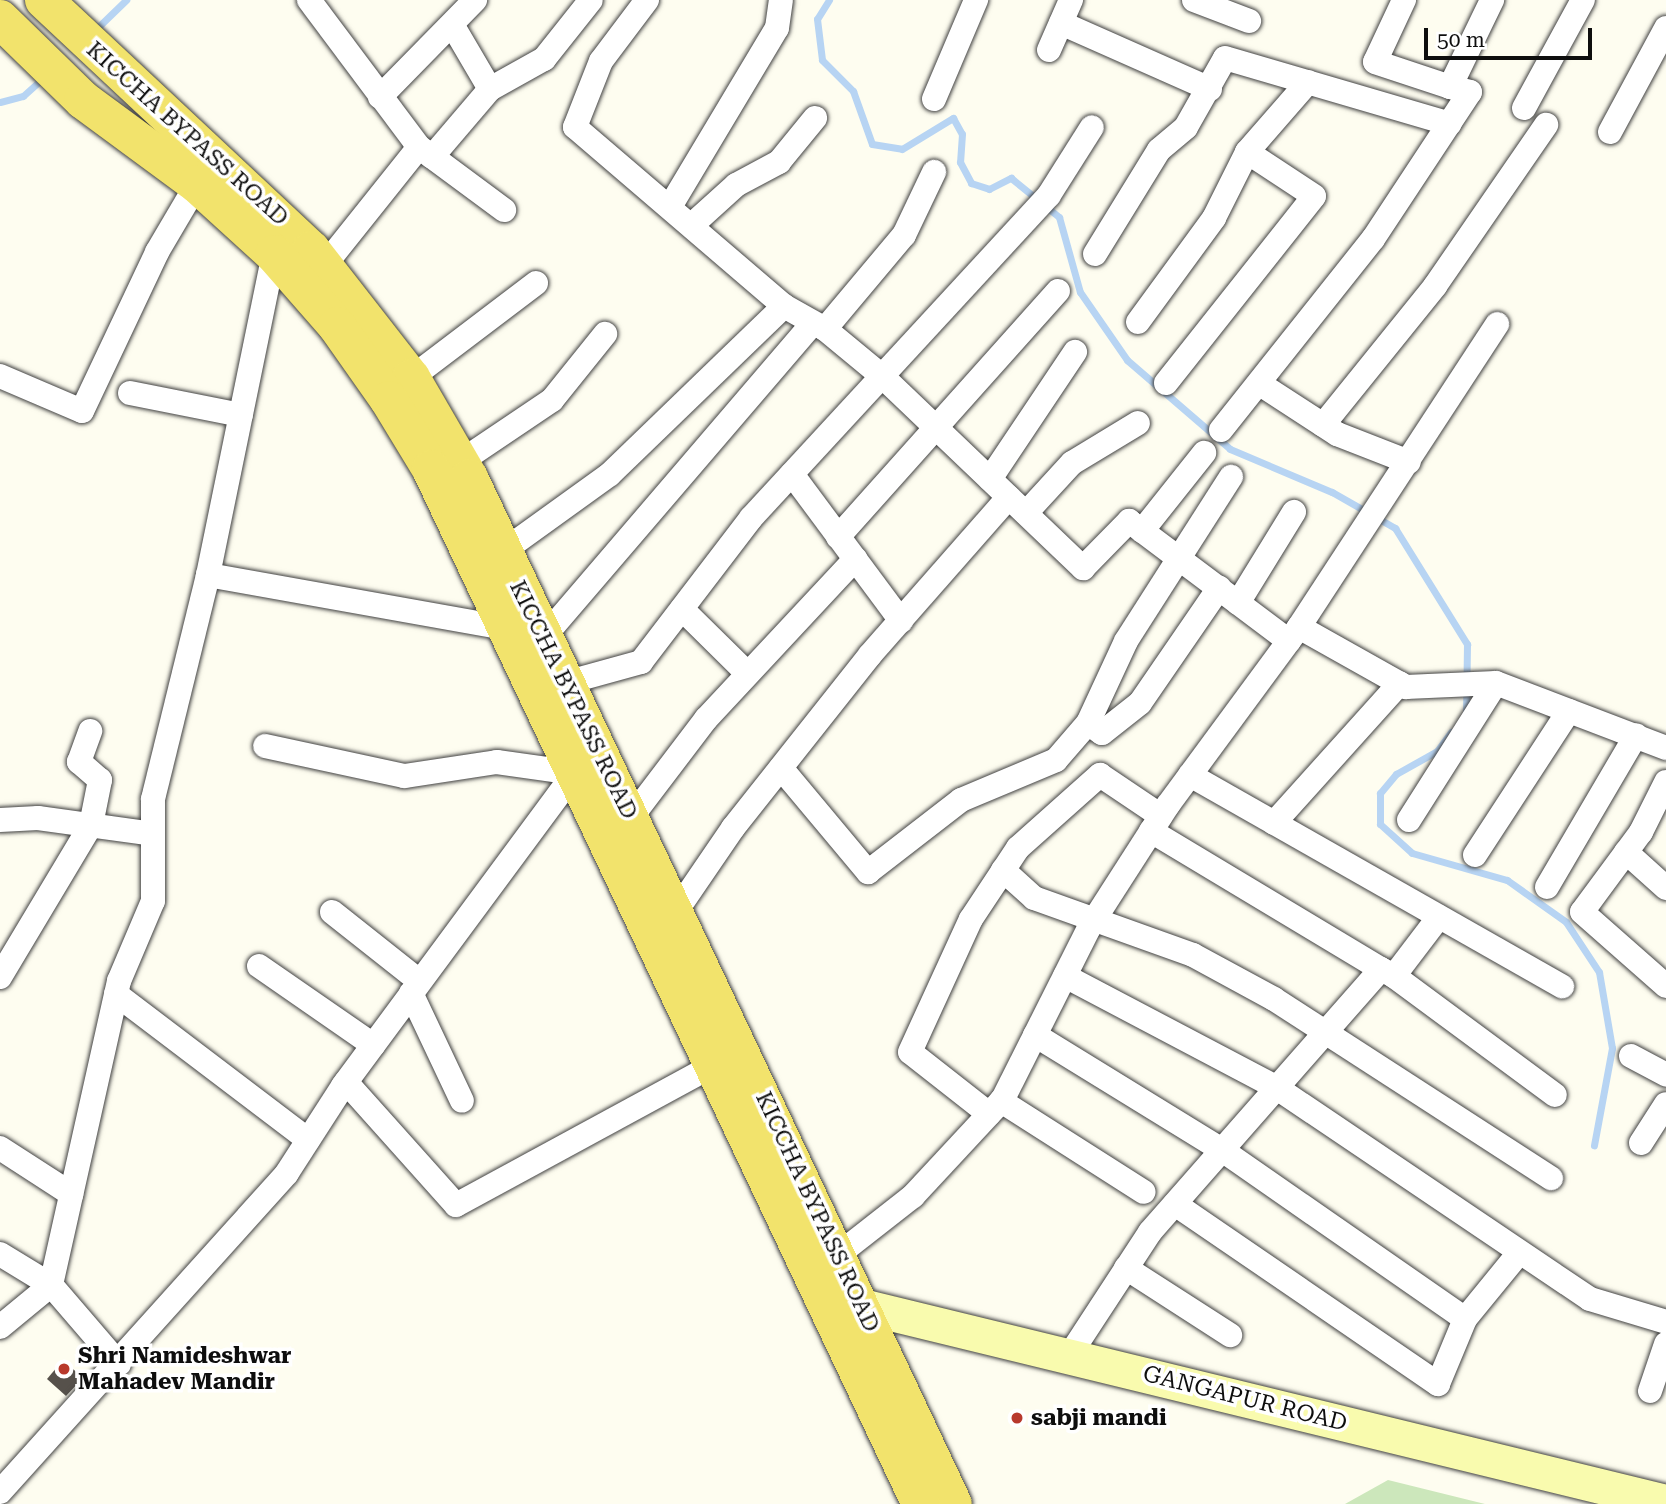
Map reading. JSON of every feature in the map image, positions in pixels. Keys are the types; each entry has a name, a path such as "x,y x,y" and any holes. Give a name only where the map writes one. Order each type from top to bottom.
{"main road":[{"name":"KICCHA BYPASS ROAD","path":"46,2 113,70 237,175 324,266 396,374 460,462 565,683 589,766 630,819 661,919 804,1219 825,1275 862,1306 873,1370 953,1504"},
{"path":"8,28 83,100 197,184 274,254 396,374 431,469 505,628 589,766 661,919 713,1065 804,1219"},
{"path":"825,1275 873,1370 921,1504"}],"street":[{"path":"309,0 380,97 425,152 504,210"},
{"path":"324,266 425,152 490,89 544,59 591,0"},
{"path":"647,0 601,61 575,127 671,205 784,306 818,327 883,377 1083,568 1129,521 1229,596 1294,634 1400,683 1490,684 1636,736 1665,743"},
{"path":"671,205 777,27 781,0"},
{"path":"934,99 976,0"},
{"path":"1049,50 1072,0"},
{"path":"1194,0 1249,21"},
{"path":"1221,430 1373,239 1470,92 1375,62 1404,0"},
{"path":"1450,87 1492,0"},
{"path":"1524,107 1583,0"},
{"path":"380,97 453,26 471,2"},
{"path":"1061,23 1210,89"},
{"path":"453,26 490,89"},
{"path":"1610,132 1666,28"},
{"path":"1095,254 1159,150 1186,127 1210,89 1225,58 1450,124"},
{"path":"1138,322 1214,218 1247,152 1308,82"},
{"path":"693,224 736,185 779,162 815,118"},
{"path":"1323,425 1435,286 1546,125"},
{"path":"565,683 641,662 792,474 1041,204 1092,127"},
{"path":"1166,383 1314,195 1247,152"},
{"path":"543,638 818,327 904,235 934,172"},
{"path":"0,376 82,411 157,252 197,184"},
{"path":"0,1327 51,1285 117,994 153,901 153,799 208,575 274,254"},
{"path":"396,374 536,283"},
{"path":"838,537 1058,291"},
{"path":"502,552 610,474 784,306"},
{"path":"825,1275 913,1196 995,1108 1092,923 1190,775 1294,634 1497,324"},
{"path":"460,462 552,400 605,334"},
{"path":"990,479 1075,352"},
{"path":"1260,384 1323,425 1409,462"},
{"path":"130,393 241,415"},
{"path":"661,919 901,621 1018,505 1072,463 1138,423"},
{"path":"1142,531 1204,453"},
{"path":"792,474 901,621"},
{"path":"781,768 867,872 961,800 1056,760 1088,723 1126,640 1181,560 1231,477"},
{"path":"1088,723 1102,733 1140,703 1229,596 1294,512"},
{"path":"630,819 747,673 855,559"},
{"path":"208,575 505,628"},
{"path":"682,609 747,673"},
{"path":"1274,823 1400,683"},
{"path":"1409,820 1490,684"},
{"path":"1475,855 1569,710"},
{"path":"0,978 91,825 100,780 79,762 90,731"},
{"path":"1547,887 1636,736"},
{"path":"265,746 404,776 498,762 589,766"},
{"path":"0,1492 119,1364 287,1172 346,1082 415,987 589,766"},
{"path":"1144,1192 995,1108 910,1052 971,919 1018,848 1100,775 1156,824 1387,973 1555,1095"},
{"path":"1190,775 1562,986"},
{"path":"1666,783 1626,852 1582,912 1666,986"},
{"path":"0,820 91,825 153,834"},
{"path":"1626,852 1666,888"},
{"path":"1003,870 1034,898 1092,923 1193,955 1326,1031 1551,1178"},
{"path":"332,912 415,987 462,1101"},
{"path":"1069,1356 1126,1268 1175,1204 1326,1031 1387,973 1439,917"},
{"path":"259,966 373,1045"},
{"path":"1065,976 1277,1088 1518,1253 1590,1299 1666,1322"},
{"path":"117,994 308,1140"},
{"path":"1035,1035 1222,1150 1465,1319"},
{"path":"1631,1056 1666,1075"},
{"path":"346,1082 456,1205 713,1065"},
{"path":"1641,1143 1666,1104"},
{"path":"0,1148 71,1194"},
{"path":"1175,1204 1438,1384 1465,1319 1518,1253"},
{"path":"0,1254 51,1285 119,1364"},
{"path":"1126,1268 1230,1335"},
{"name":"GANGAPUR ROAD","path":"862,1306 1666,1503"},
{"path":"1650,1391 1666,1344"}],"green space":[{"path":"1388,1480 1485,1504 1345,1504"}],"building":[{"name":"Shri Namideshwar Mahadev Mandir","path":"63,1360 83,1378 66,1396 47,1379"}],"waterway":[{"path":"94,31 126,0"},
{"path":"829,0 817,19 822,60 853,91 872,144 902,149 953,118 962,134 960,162 971,183 989,189 1011,178 1059,217 1080,292 1127,360 1230,449 1332,492 1395,528 1467,644 1466,712"},
{"path":"0,102 23,96 44,77"},
{"path":"1451,732 1437,751 1396,774 1380,793 1380,824 1412,853 1507,880 1566,922 1599,972 1612,1048 1594,1145"}],"place":[{"name":"Shri Namideshwar Mahadev Mandir","path":"64,1369"},
{"name":"sabji mandi","path":"1017,1418"}]}
